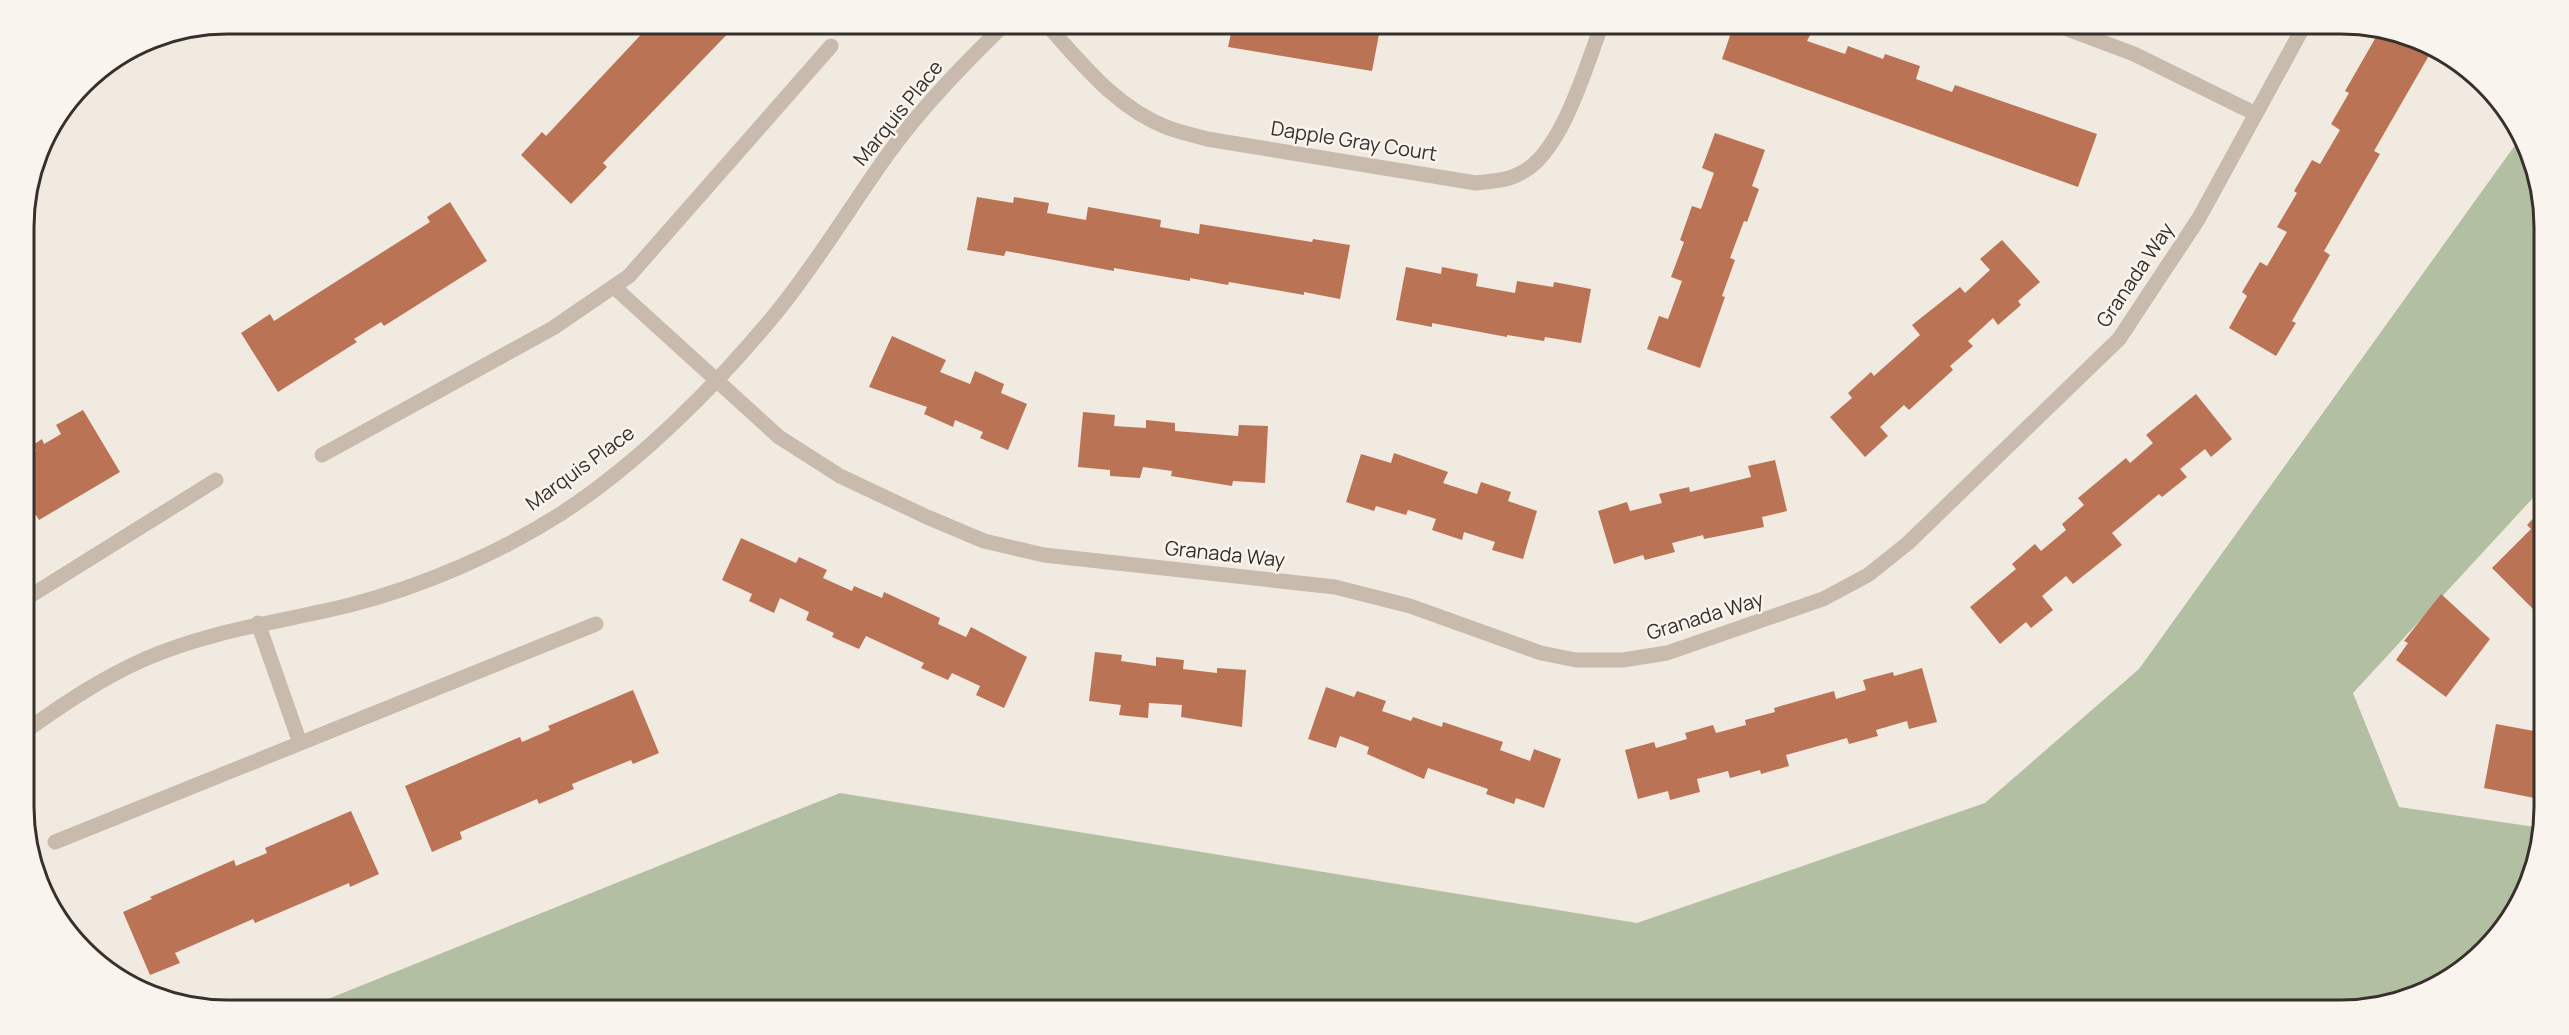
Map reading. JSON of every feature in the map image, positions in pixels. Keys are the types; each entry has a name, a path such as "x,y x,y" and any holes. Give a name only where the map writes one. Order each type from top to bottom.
{"street":[{"name":"Dapple Gray Court","path":"1056,35 1100,84 1127,106 1165,127 1207,139 1476,183 1502,180 1522,173 1544,157 1558,134 1598,34"},
{"path":"2081,34 2134,54 2256,114"},
{"name":"Granada Way","path":"614,286 779,437 840,476 927,518 984,541 1044,555 1335,587 1410,606 1541,653 1576,660 1634,658 1667,652 1822,599 1868,575 1908,543 2119,339 2199,218 2300,34"},
{"name":"Marquis Place","path":"34,725 83,691 146,658 214,634 351,605 430,579 505,545 562,512 624,466 716,381 778,312 889,153 948,81 994,35"},
{"path":"321,455 552,328 629,276 831,46"},
{"path":"34,592 216,480"},
{"path":"258,623 300,743"},
{"path":"55,842 596,624"}],"green space":[{"path":"2515,145 2528,178 2533,202 2534,497 2353,693 2399,807 2533,827 2531,845 2515,893 2495,925 2459,961 2415,986 2391,994 2354,1000 325,1000 840,793 1637,923 1985,803 2139,669"}],"building":[{"path":"1379,34 1372,71 1228,47 1231,35"},
{"path":"1730,34 1810,34 1807,41 1845,54 1848,46 1883,59 1885,54 1920,66 1916,79 1952,92 1955,85 2097,134 2078,187 1722,59"},
{"path":"641,35 727,35 603,163 607,167 571,204 521,155 542,132 546,136"},
{"path":"2376,38 2429,55 2374,151 2380,154 2324,251 2330,255 2292,321 2296,323 2276,356 2229,328 2247,296 2242,292 2260,262 2267,266 2287,232 2277,227 2297,193 2294,191 2312,160 2320,164 2340,130 2331,124 2349,93 2345,91"},
{"path":"1715,133 1765,150 1752,186 1759,189 1730,258 1735,260 1722,296 1725,297 1700,368 1647,349 1659,316 1668,319 1682,281 1671,277 1684,242 1680,240 1692,206 1701,209 1714,173 1702,168"},
{"path":"977,197 1013,203 1014,197 1049,203 1047,213 1086,220 1088,207 1161,220 1160,227 1199,234 1200,224 1312,242 1313,239 1350,245 1340,299 1229,282 1228,285 1114,268 1114,271 1006,251 1004,256 967,250"},
{"path":"450,202 487,261 384,326 381,322 354,339 357,342 278,392 241,333 270,314 274,321 430,222 427,217"},
{"path":"2002,240 2040,282 2018,301 2021,305 1998,325 1993,318 1968,341 1973,346 1950,366 1953,370 1909,410 1904,405 1880,427 1888,436 1865,457 1830,417 1852,398 1848,393 1871,372 1874,376 1920,335 1912,325 1960,287 1965,293 1990,270 1980,259"},
{"path":"1406,267 1441,274 1442,267 1478,274 1476,286 1515,293 1517,281 1553,287 1554,282 1591,289 1581,343 1545,337 1544,341 1507,335 1507,337 1432,323 1432,327 1396,320"},
{"path":"892,336 946,360 940,372 970,384 975,371 1004,384 1001,393 1027,404 1008,450 980,438 983,432 955,420 953,427 924,414 927,407 869,387"},
{"path":"2196,394 2232,439 2211,457 2205,449 2180,469 2187,477 2162,497 2159,494 2112,533 2122,545 2073,584 2066,576 2042,596 2053,610 2031,628 2026,622 2000,644 1970,607 2016,569 2012,564 2035,544 2041,551 2066,530 2062,524 2084,505 2078,498 2126,458 2130,463 2153,443 2146,435"},
{"path":"83,410 120,472 39,520 34,516 35,444 42,439 44,444 61,434 56,425"},
{"path":"1083,412 1115,415 1114,426 1146,428 1146,420 1175,423 1175,431 1238,436 1239,425 1268,426 1265,483 1233,481 1232,486 1171,476 1172,471 1143,467 1140,478 1110,476 1110,470 1078,467"},
{"path":"1394,453 1448,472 1443,483 1477,494 1481,482 1511,492 1508,501 1537,511 1523,559 1492,550 1495,542 1464,532 1462,540 1432,530 1436,519 1408,510 1406,515 1376,506 1374,511 1346,502 1361,454 1391,463"},
{"path":"1775,460 1787,511 1762,517 1764,527 1704,539 1703,535 1672,543 1675,552 1645,560 1643,555 1614,564 1598,511 1627,502 1630,511 1662,503 1659,494 1689,487 1690,492 1751,477 1748,466"},
{"path":"2534,518 2534,610 2492,568 2531,529 2527,525"},
{"path":"741,538 796,563 799,557 827,570 823,578 852,591 854,586 882,598 884,592 940,618 938,624 966,637 971,627 1027,657 1004,708 976,695 980,686 952,673 948,680 921,668 924,663 866,636 859,649 832,637 834,633 806,620 809,612 780,598 774,613 749,601 752,594 722,580"},
{"path":"2441,594 2490,639 2446,697 2396,660 2408,643 2404,641"},
{"path":"1095,652 1122,655 1121,661 1156,666 1156,657 1184,660 1183,669 1217,673 1217,668 1246,670 1242,727 1181,717 1182,705 1149,703 1148,718 1119,715 1121,705 1089,701"},
{"path":"1922,668 1937,722 1909,729 1907,721 1876,730 1878,736 1849,744 1847,738 1786,755 1789,766 1761,774 1760,770 1730,778 1728,771 1697,779 1700,792 1670,800 1668,791 1638,799 1625,750 1654,742 1656,748 1687,739 1685,733 1713,725 1716,733 1746,725 1745,720 1775,712 1774,708 1834,691 1836,699 1866,690 1863,680 1893,672 1894,676"},
{"path":"1326,687 1354,697 1357,691 1386,701 1382,711 1411,721 1413,717 1442,727 1443,722 1503,742 1500,750 1530,761 1534,749 1561,759 1544,808 1516,798 1514,804 1486,794 1488,789 1428,768 1424,779 1367,754 1369,747 1340,736 1336,748 1308,739"},
{"path":"633,690 659,753 633,764 631,760 572,784 574,789 539,804 537,799 460,832 462,839 432,852 405,786 520,737 522,742 550,730 548,726"},
{"path":"2496,724 2534,731 2534,798 2484,788"},
{"path":"351,811 379,874 350,887 349,883 255,923 253,919 175,953 180,963 150,975 123,912 152,899 150,897 234,860 236,866 267,853 265,848"}]}
